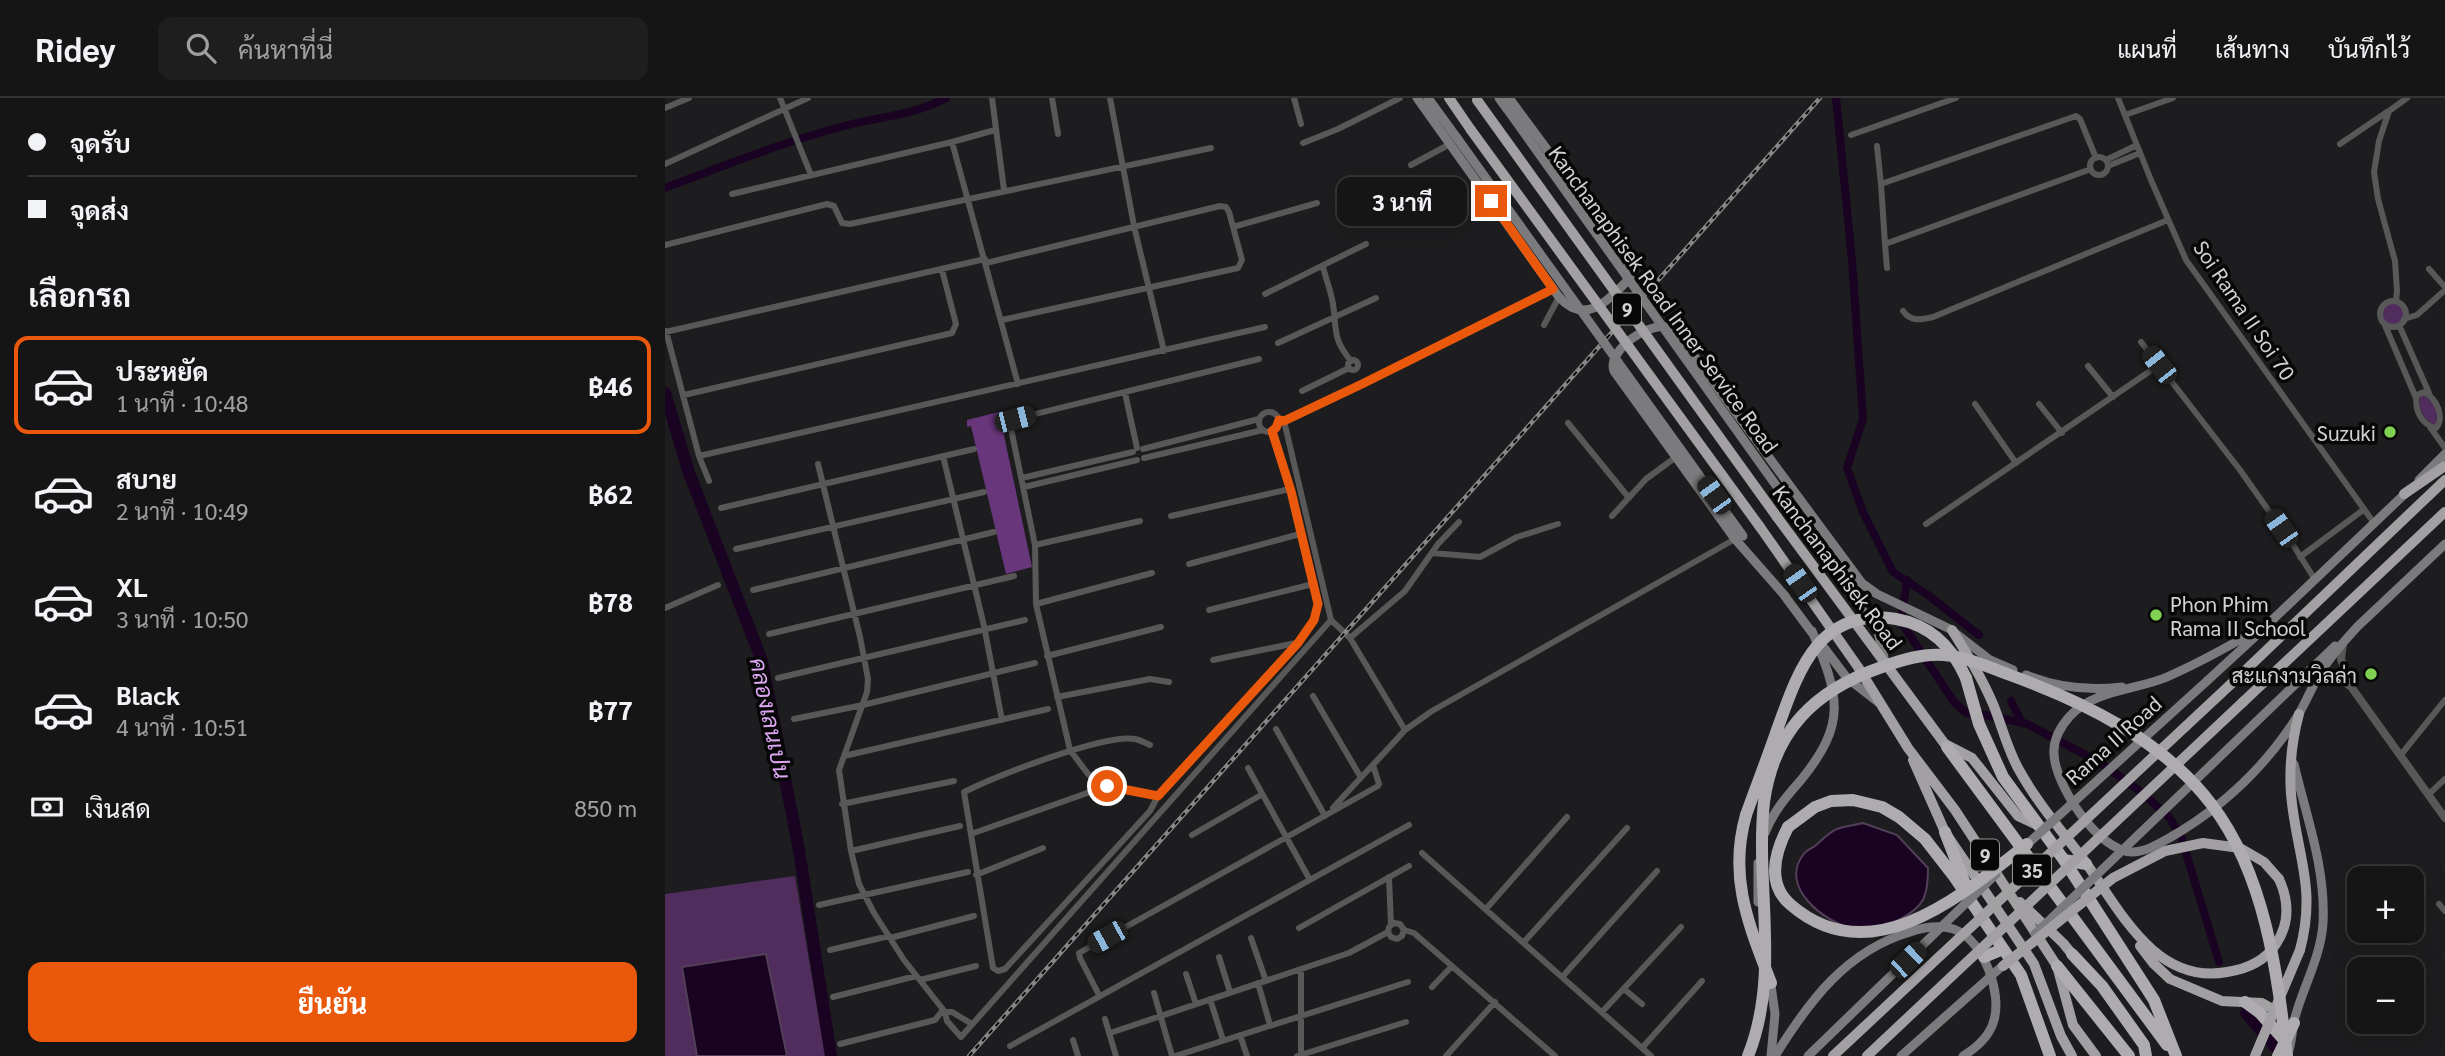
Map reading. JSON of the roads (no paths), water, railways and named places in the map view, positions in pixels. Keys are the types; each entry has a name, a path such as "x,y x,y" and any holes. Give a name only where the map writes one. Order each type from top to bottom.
{"highway":[{"name":"Kanchanaphisek Road","path":"1449,98 1760,527 1882,705 1908,748 1955,810 2057,965 2129,1056"},
{"name":"Kanchanaphisek Road","path":"1476,99 1777,517 2175,1056"},
{"path":"2404,494 2445,466"},
{"name":"Rama II Road","path":"1833,1056 2445,480"},
{"name":"35","path":"1867,1056 2445,512"},
{"path":"1771,983 1746,918 1739,878 1739,839 1796,677 1815,647 1851,622 1879,618 1904,621 1937,636 1950,649 1966,678 1991,756 2003,777 2064,860 2154,1000 2175,1056"},
{"path":"1952,630 1972,663 1994,708 2011,753 2028,785 2086,863 2153,964 2162,974 2230,1003 2250,1002 2268,1006 2294,1023 2285,1049"},
{"path":"1748,1056 1759,1020 1765,979 1764,802 1770,774 1782,743 1807,709 1834,688 1894,663 1938,655 1985,666 2084,706 2147,742 2207,798 2232,836 2257,897 2276,977 2285,1049"},
{"path":"2255,1056 2300,950 2305,931 2308,899 2291,794 2293,740 2299,714"},
{"path":"1946,746 1972,758 2018,816 2037,825"},
{"path":"1908,748 1945,832 1971,901"},
{"path":"2027,844 1958,897 1935,910 1888,929 1855,933 1818,925 1785,901 1779,890 1775,860 1789,827 1815,807 1853,800 1882,807 1899,817 1925,839 1971,901 2021,975 2050,1056"},
{"path":"1945,832 2028,952 2047,994 2061,1036 2072,1056"},
{"path":"2003,966 2113,878 2165,851 2203,843 2240,848 2264,862 2279,879 2287,896 2287,914 2277,943 2268,955 2238,971 2195,973 2172,964 2150,949 2128,925"},
{"path":"2064,860 2086,863"},
{"path":"2007,889 2063,943 2102,986 2144,1045 2146,1056"},
{"path":"1984,957 2003,949"},
{"path":"2057,965 2073,1025 2096,1056"},
{"path":"2250,1002 2285,1049"}],"main road":[{"path":"1417,98 1454,141 1739,537"},
{"path":"1428,98 1556,293 1569,307 1577,311 1589,309 1611,298 1630,278 1628,259 1509,98"},
{"name":"Kanchanaphisek Road Inner Service Road","path":"1499,98 1832,562 1878,632 1885,662"},
{"path":"1864,586 1674,329 1657,325 1629,342 1613,358 1611,365 1614,371 1676,457 1847,678 1882,705"},
{"name":"Rama II Road","path":"1808,1056 2027,844 2207,681 2445,454"},
{"name":"35","path":"1901,1056 2003,966 2445,544"},
{"path":"1832,562 1877,594 1952,630 1990,660 2031,677 2097,689 2155,682"},
{"path":"2270,622 2230,646 2155,682 2086,702 2061,728 2053,750 2057,772 2068,795 2086,821 2106,841 2120,850 2133,852 2146,849 2172,836 2227,799 2280,742 2299,714 2314,684 2343,642 2359,625"},
{"path":"1773,1056 1775,1026 1771,983 1756,879 1761,844 1769,822 1826,745 1834,712 1832,687 1812,631"},
{"path":"2292,755 2318,861 2323,921 2317,950 2294,1023"},
{"path":"1773,1056 1819,991 1849,963 1882,943 1914,930 1943,927 1957,930 1984,957 1993,990 1995,1019 1979,1044 1963,1056"}],"street":[{"path":"665,108 688,98"},
{"path":"780,98 811,175"},
{"path":"665,164 809,98"},
{"path":"992,98 1004,190"},
{"path":"1052,98 1058,134"},
{"path":"1110,98 1134,226 1164,351"},
{"path":"1294,98 1301,124"},
{"path":"1303,143 1339,129 1400,98"},
{"path":"1851,135 1956,98"},
{"name":"Soi Rama II Soi 70","path":"2118,98 2186,260 2374,523"},
{"path":"2125,115 2173,98"},
{"path":"2340,144 2407,98"},
{"path":"2389,111 2379,141 2374,172 2378,199 2395,261 2396,302"},
{"path":"1881,184 2076,116 2096,158 2107,163"},
{"path":"732,194 995,130"},
{"path":"1411,165 1454,141"},
{"path":"951,142 969,199 1018,384"},
{"path":"1877,146 1887,268"},
{"path":"665,245 827,204 834,205 845,225 1211,148"},
{"path":"2091,169 2102,174 2107,163 2138,149"},
{"path":"2091,169 2092,161 2096,158"},
{"path":"1885,244 2091,169"},
{"path":"1233,227 1317,203"},
{"path":"709,481 699,456 665,332 1220,206 1226,207 1229,212 1242,260 1238,268 1002,320"},
{"path":"1903,310 1907,316 1917,320 1950,311 2168,220"},
{"path":"1265,294 1366,244"},
{"path":"1322,267 1333,302 1333,319 1341,347 1362,384"},
{"path":"2384,323 2391,326 2417,316 2445,288 2429,269"},
{"path":"684,396 952,333 956,324 942,270"},
{"path":"1544,325 1556,293"},
{"path":"1024,487 1263,430 1272,431 1281,420 1556,293"},
{"path":"1278,343 1376,298"},
{"path":"2429,426 2437,427 2443,424 2438,406 2430,395 2404,339 2404,308 2396,302 2388,302 2382,308 2380,316 2416,398 2418,412 2445,448"},
{"path":"699,456 1265,327"},
{"path":"2141,342 2240,470 2314,578"},
{"path":"1158,796 1107,786 1088,774 1070,750 1036,604 1035,545 1010,424 1011,421 1259,359"},
{"path":"1926,524 2159,365"},
{"path":"1302,391 1352,366"},
{"path":"2088,366 2113,397"},
{"path":"1125,393 1138,449 1134,457 1141,459"},
{"path":"2416,398 2420,393 2430,395"},
{"path":"1975,404 2016,463"},
{"path":"2039,404 2062,433"},
{"path":"1021,478 1259,419 1269,412 1274,413 1281,420 1331,620 1350,638 1405,730"},
{"path":"1259,419 1263,430"},
{"path":"1568,423 1629,498"},
{"path":"1150,745 1136,738 1102,741 1070,750 964,792 993,968 998,971 1005,969 1150,811 1158,796 1298,643 1317,612 1290,489 1272,431"},
{"path":"721,508 974,449"},
{"path":"1138,449 1145,452 1141,459"},
{"path":"943,456 984,629 1002,720"},
{"path":"1612,516 1646,479 1676,457"},
{"path":"818,464 868,679 863,705 839,770 851,852 864,894 890,937 944,1011 947,1021 961,1037 1331,620"},
{"path":"1171,516 1290,489"},
{"path":"736,550 983,492"},
{"path":"2300,557 2363,510"},
{"path":"1035,545 1140,521"},
{"path":"1350,638 1405,591 1432,553 1459,522"},
{"path":"1432,553 1481,556 1517,537 1558,524"},
{"path":"753,590 994,532"},
{"path":"1189,564 1300,534"},
{"path":"1327,815 1405,730 1432,711 1739,537"},
{"path":"1036,604 1152,573"},
{"path":"769,634 1014,576"},
{"path":"1209,610 1313,584"},
{"path":"665,608 718,585"},
{"path":"778,678 1025,620"},
{"path":"1047,656 1161,627"},
{"path":"2343,642 2341,659 2352,688 2445,818"},
{"path":"1213,660 1298,643"},
{"path":"795,719 1035,663"},
{"path":"2314,684 2334,678 2352,688"},
{"path":"1057,698 1150,679 1169,682"},
{"path":"1313,696 1360,776"},
{"path":"2400,756 2445,700"},
{"path":"844,756 1048,709"},
{"path":"1276,729 1327,815"},
{"path":"1099,995 1079,953 1378,786 1373,765"},
{"path":"1248,768 1310,880"},
{"path":"2428,795 2445,779"},
{"path":"842,804 954,781"},
{"path":"971,834 1107,786"},
{"path":"1192,835 1261,795"},
{"path":"1486,909 1567,817"},
{"path":"1010,1046 1409,825"},
{"path":"851,852 960,826"},
{"path":"1524,942 1627,828"},
{"path":"977,875 1043,848"},
{"path":"1422,853 1651,1056"},
{"path":"1299,928 1409,866"},
{"path":"1563,976 1657,871"},
{"path":"819,905 968,872"},
{"path":"1110,1033 1356,950 1389,929 1401,924 1404,930 1402,936 1397,939 1391,937 1389,929 1389,877"},
{"path":"2439,904 2445,911"},
{"path":"830,950 974,916"},
{"path":"1602,1012 1681,926"},
{"path":"1404,930 1414,933 1555,1056"},
{"path":"1251,938 1270,1025"},
{"path":"1219,957 1230,992"},
{"path":"833,997 976,966"},
{"path":"1432,987 1453,966"},
{"path":"1301,969 1299,1055 1406,1021"},
{"path":"1186,974 1196,1004"},
{"path":"1642,1048 1702,981"},
{"path":"1154,993 1173,1056 1192,1053 1223,1040 1408,982"},
{"path":"1624,989 1642,1004"},
{"path":"1210,999 1223,1040"},
{"path":"1446,1056 1496,1003"},
{"path":"944,1011 952,1012 972,1024"},
{"path":"840,1044 935,1020 944,1011"},
{"path":"1105,1019 1116,1056"},
{"path":"1240,1035 1247,1056"},
{"path":"1073,1040 1078,1056"}],"waterway":[{"path":"665,188 802,138 910,112 946,98"},
{"path":"1836,98 1852,260 1863,419 1847,468 1863,512 1893,572 1928,595 1979,635"},
{"name":"คลองเลนเปน","path":"665,393 689,473 762,661 799,850 831,1056"},
{"path":"1907,580 1903,625 1954,702 1966,713 2027,724 2101,763 2141,792 2169,817 2181,836 2219,962"},
{"path":"2011,701 2022,723"},
{"path":"2246,1013 2283,1056"}],"railway":[{"path":"969,1056 1820,98"}],"place":[{"name":"Suzuki","path":"2390,432"},
{"name":"Phon Phim Rama II School","path":"2156,615"},
{"name":"สะแกงามวิลล่า","path":"2371,674"}]}
